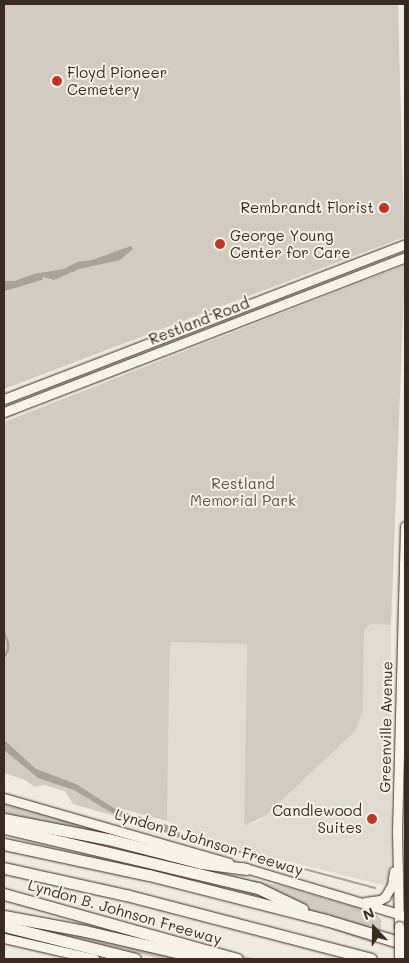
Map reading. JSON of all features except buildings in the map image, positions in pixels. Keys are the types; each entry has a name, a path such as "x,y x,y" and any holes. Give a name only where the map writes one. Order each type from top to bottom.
{"highway":[{"path":"4,818 108,839 201,863 247,869"},
{"path":"4,828 66,844 208,874 258,888 326,920"},
{"path":"4,844 148,876 326,920 405,944"},
{"path":"4,868 126,895 371,959"},
{"name":"Lyndon B. Johnson Freeway","path":"4,894 237,959"},
{"path":"4,916 85,931 206,959"},
{"path":"4,926 135,959"}],"main road":[{"name":"Restland Road","path":"4,399 405,244"},
{"name":"Restland Road","path":"4,412 405,256"},
{"name":"Greenville Avenue","path":"398,959 399,926 402,915 398,856 402,759 405,526"},
{"name":"Lyndon B Johnson Freeway","path":"4,798 205,855 402,915"},
{"path":"358,903 373,902 385,897 392,885 398,856"},
{"path":"4,938 95,959"}],"shaded area":[{"path":"131,246 133,249 120,260 79,269 54,280 43,277 42,280 4,291 4,281 15,281 34,274 64,269 77,262 92,260"},
{"path":"369,624 391,625 391,887 252,852 226,849 204,842 167,821 170,642 247,644 244,826 261,820 363,710 364,630"},
{"path":"4,740 36,769 76,784 115,809 167,825 182,835 181,838 114,814 74,790 38,778 4,750"}],"green space":[{"path":"4,4 398,4 404,237 4,389"},
{"name":"Restland Memorial Park","path":"405,265 391,625 370,624 364,630 363,710 355,731 265,816 244,826 247,644 170,642 167,821 115,807 131,817 152,821 189,836 188,842 143,824 73,804 65,791 44,785 35,787 25,780 4,773 4,422"},
{"path":"4,804 146,843 4,813"},
{"path":"157,857 217,873 286,887 375,913 381,920 381,928 374,944 321,925 230,886 154,861"},
{"path":"8,921 154,938 259,959 160,959"}],"waterway":[{"path":"4,631 8,643 8,650 5,656"},
{"path":"181,836 375,888"}],"place":[{"name":"Floyd Pioneer Cemetery","path":"57,81"},
{"name":"Rembrandt Florist","path":"384,208"},
{"name":"George Young Center for Care","path":"220,244"},
{"name":"Candlewood Suites","path":"372,819"}]}
